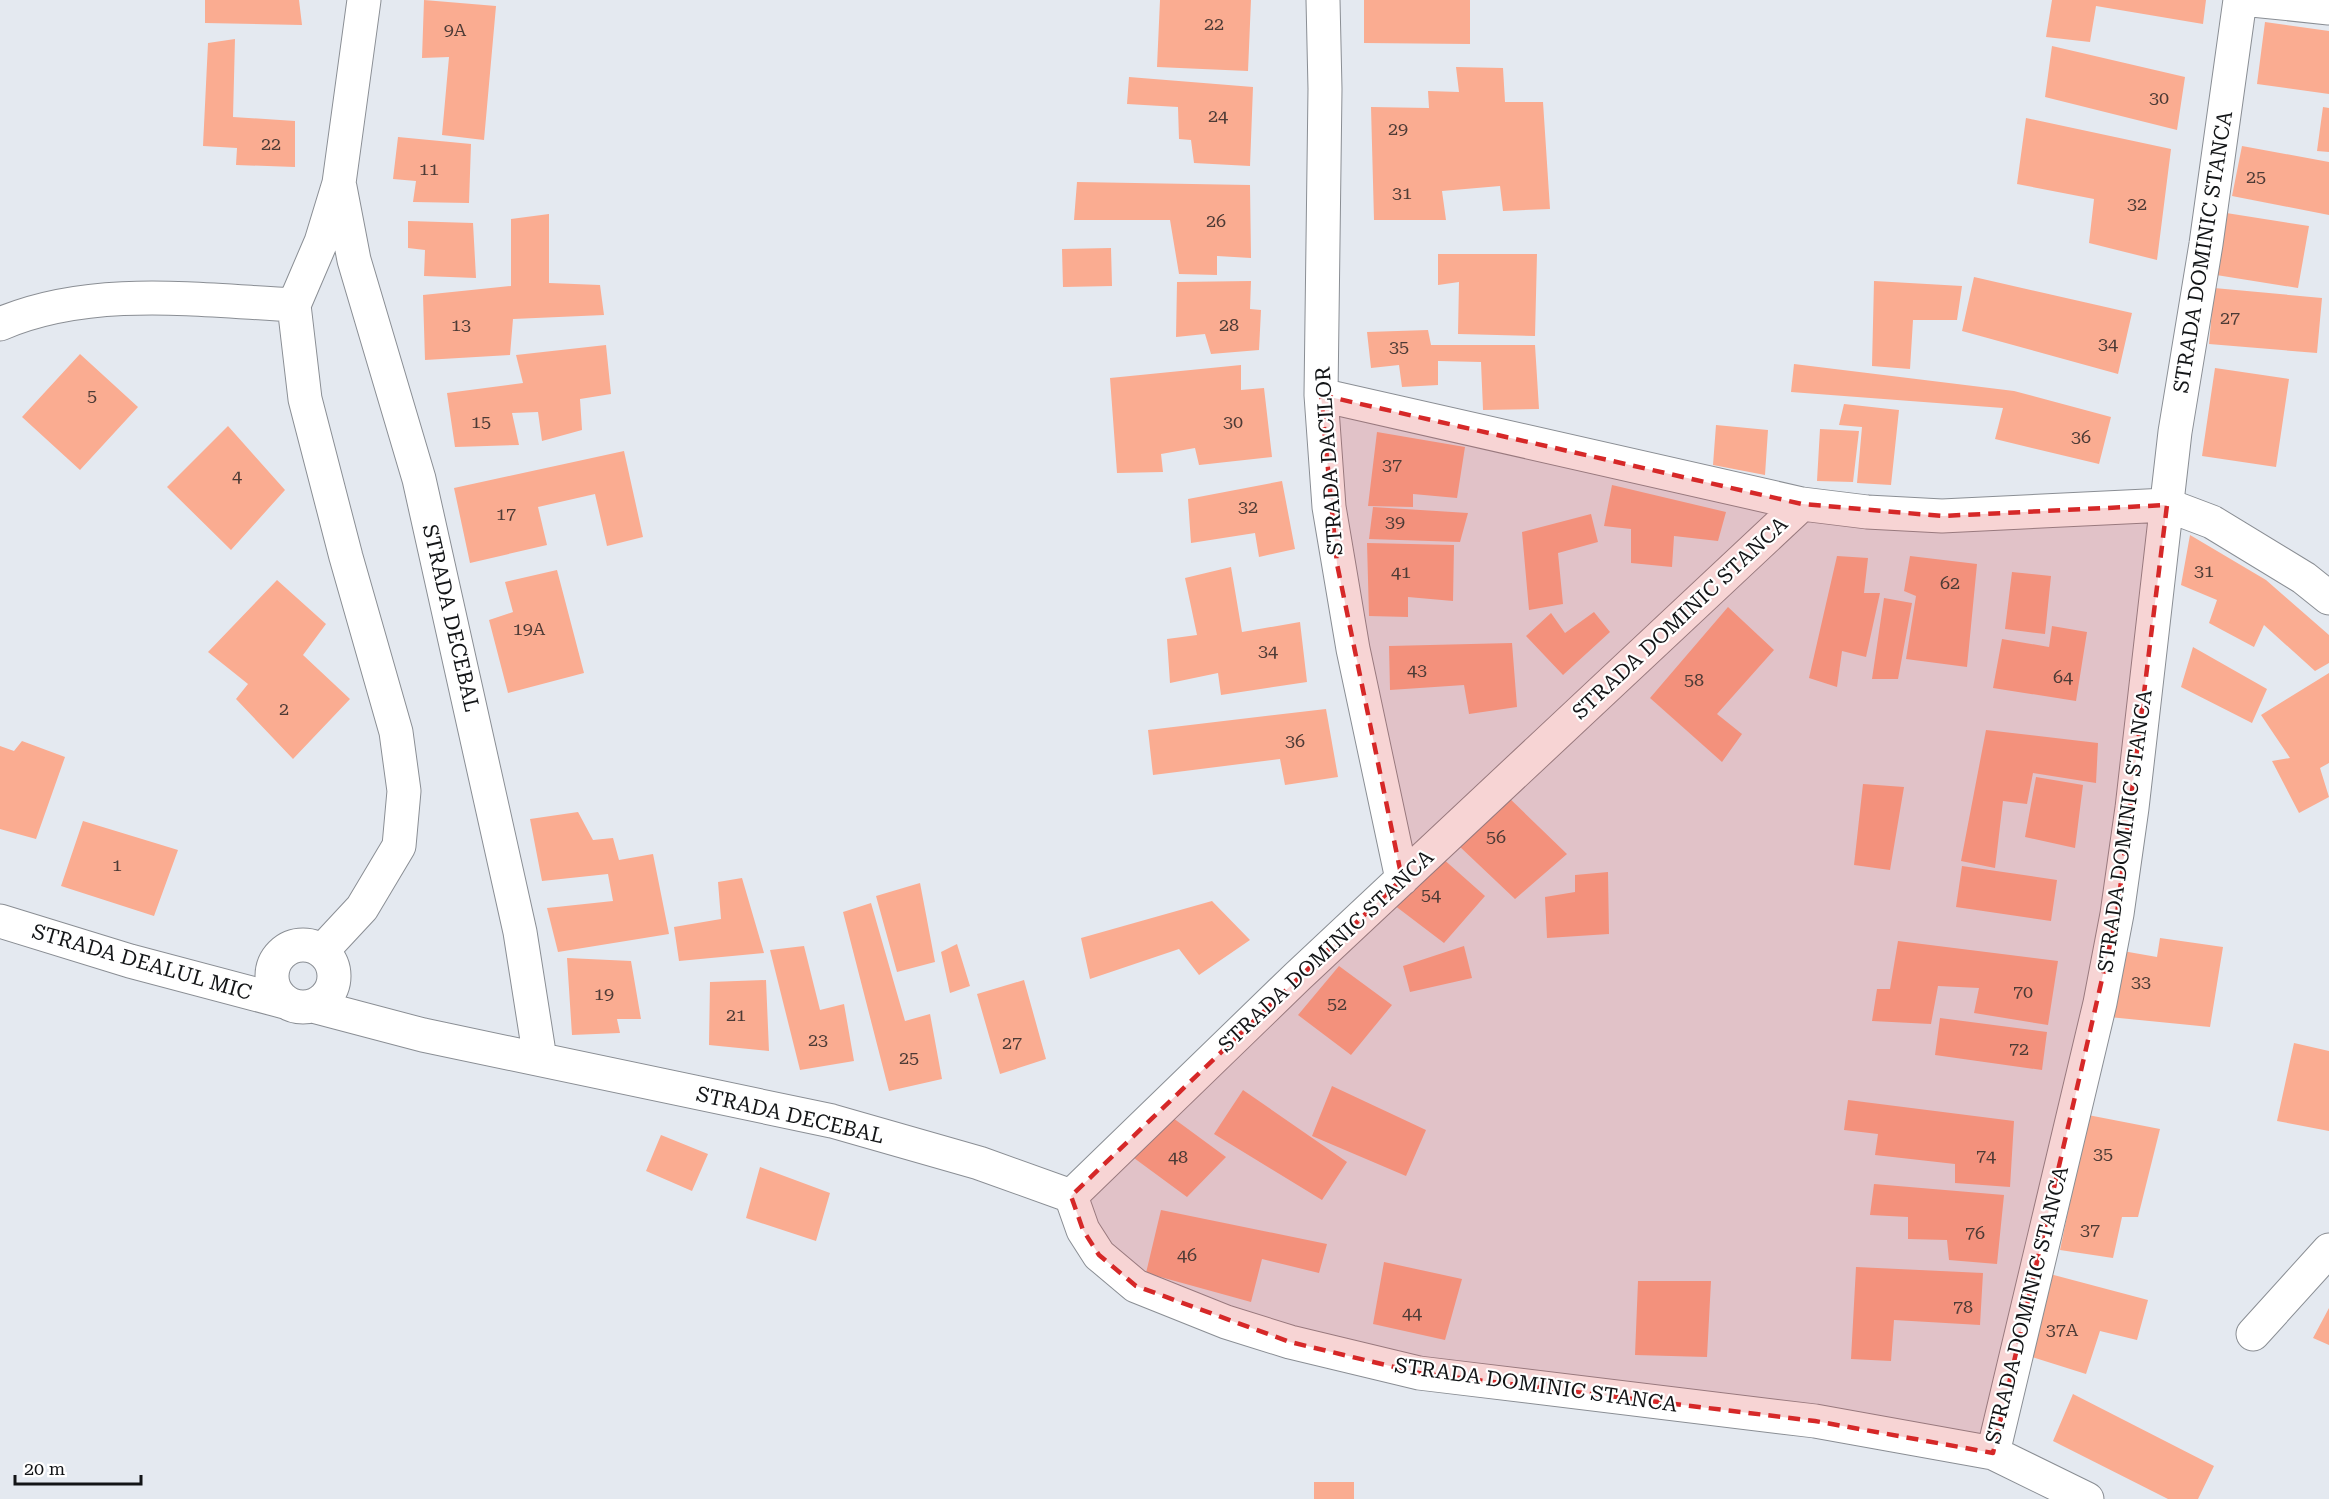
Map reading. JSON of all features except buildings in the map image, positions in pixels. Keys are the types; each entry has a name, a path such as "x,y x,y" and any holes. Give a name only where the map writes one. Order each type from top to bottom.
{"street":[{"name":"STRADA DECEBAL","path":"322,951 362,908 399,846 404,791 396,732 346,557 305,399 294,305 321,242 339,183 364,0"},
{"name":"STRADA DACILOR","path":"1323,0 1325,89 1321,395 1329,507 1337,564 1402,879"},
{"name":"STRADA DOMINIC STANCA","path":"1802,504 1402,879 1071,1196 1083,1230 1099,1255 1136,1286 1226,1322 1290,1342 1419,1373 1815,1421 1993,1453 2066,1150 2117,914 2133,797 2175,432 2206,244 2240,0"},
{"path":"2252,0 2329,8"},
{"name":"STRADA DECEBAL","path":"339,183 354,260 427,514 520,932 540,1059"},
{"path":"0,324 21,315 93,300 198,300 294,305"},
{"name":"STRADA DOMINIC STANCA","path":"1321,395 1802,504 1867,512 1942,516 2167,505 2220,527 2304,578 2329,598"},
{"name":"STRADA DEALUL MIC","path":"0,921 130,961 299,1004"},
{"path":"305,945 322,951 332,966 333,985 323,1001 299,1004 274,989 272,979 276,960 283,951 294,946 305,945"},
{"name":"STRADA DECEBAL","path":"299,1004 423,1035 832,1121 979,1163 1071,1196"},
{"path":"2253,1334 2329,1250"},
{"path":"1993,1453 2087,1499"}],"highlighted area":[{"path":"1321,395 1802,504 1942,516 2167,505 2117,914 1993,1453 1815,1421 1419,1373 1290,1342 1136,1286 1099,1255 1083,1230 1071,1196 1402,879 1337,564"}]}
